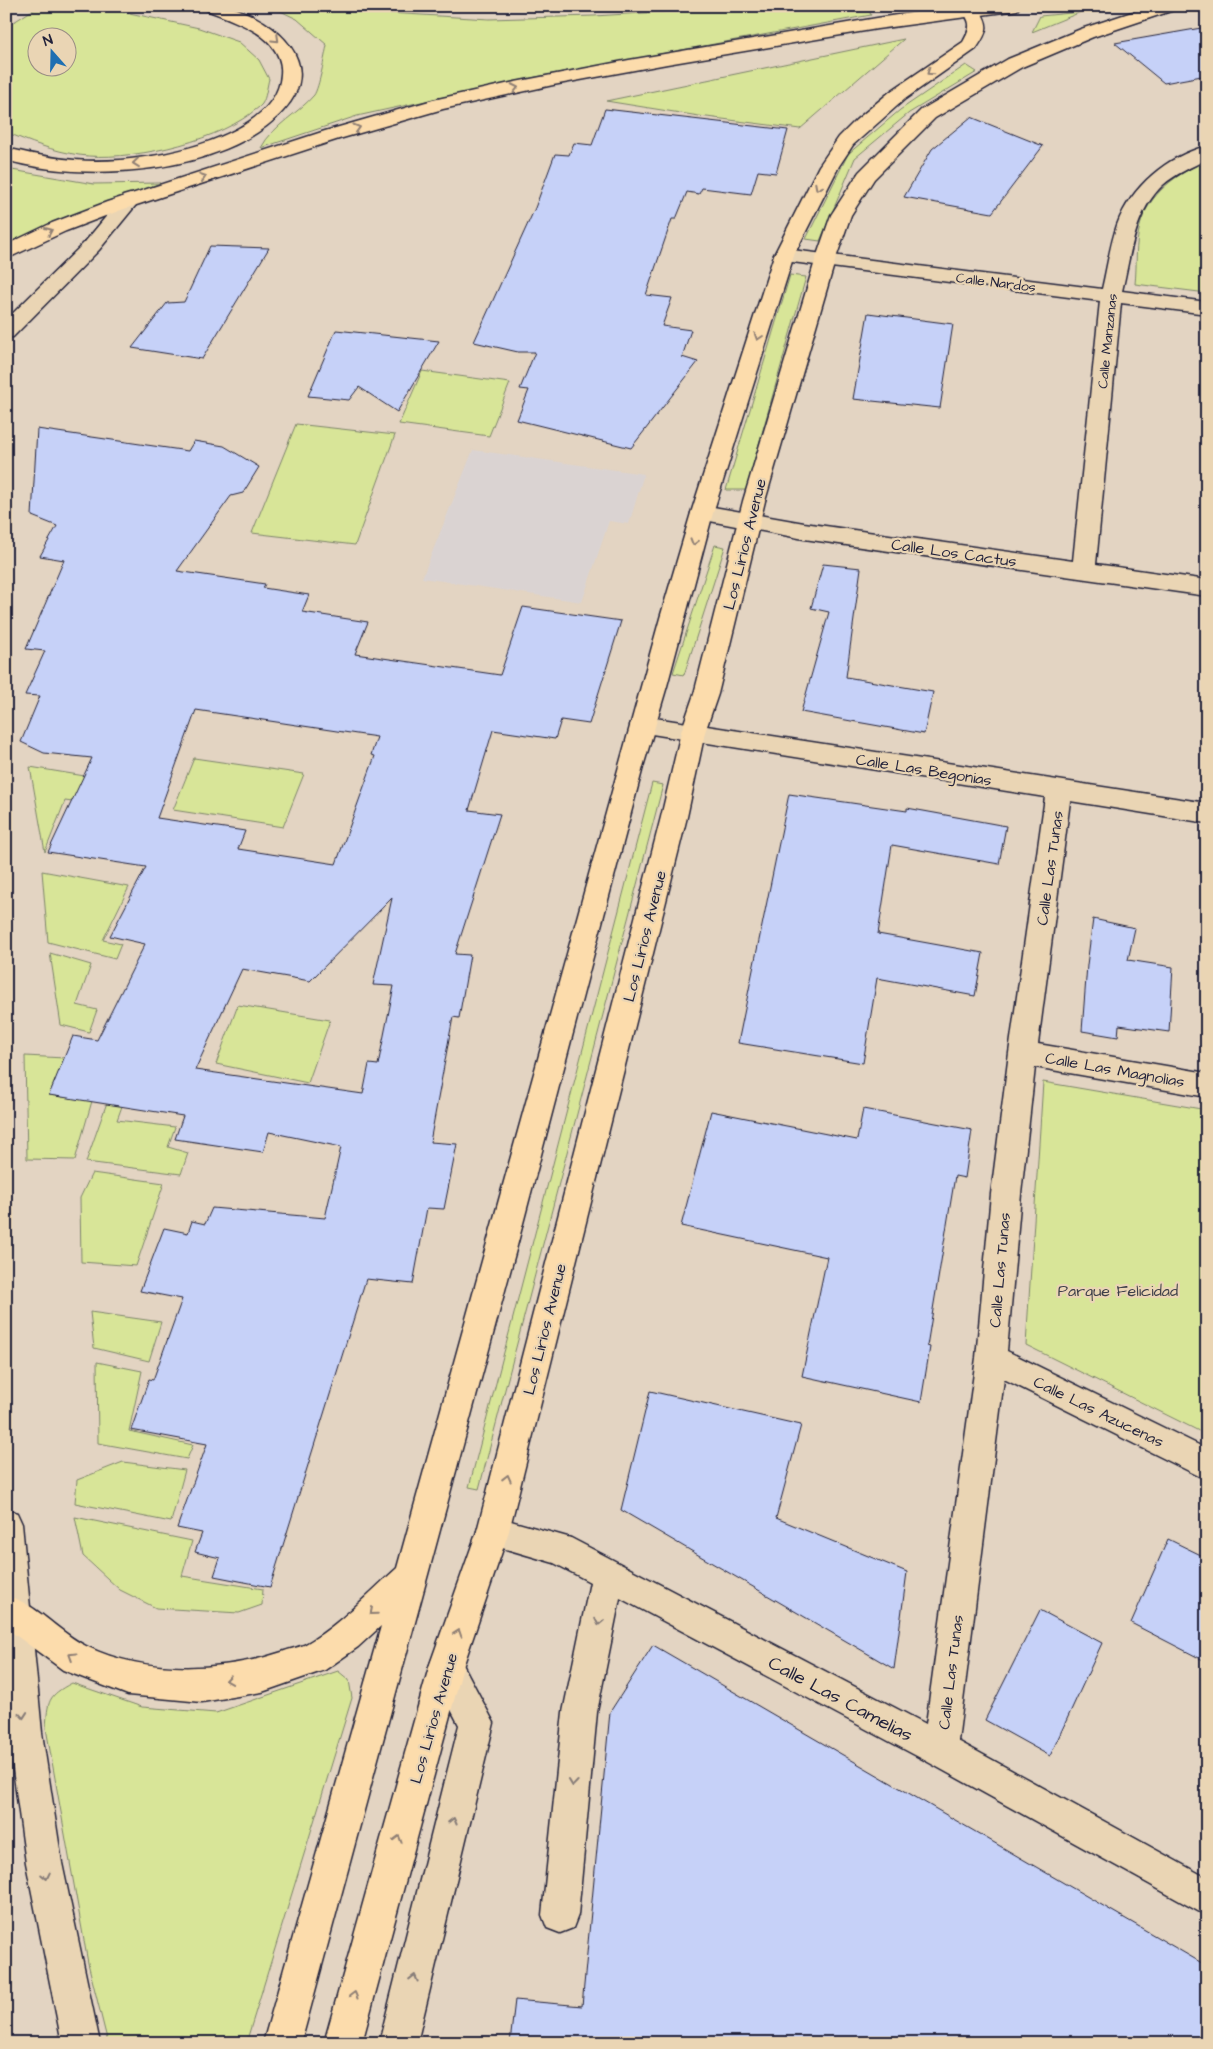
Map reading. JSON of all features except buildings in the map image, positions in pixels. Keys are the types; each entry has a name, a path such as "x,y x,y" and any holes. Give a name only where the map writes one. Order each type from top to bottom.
{"main road":[{"path":"6,154 32,161 68,165 137,164 191,154 227,141 252,127 281,104 289,91 293,78 292,66 282,44 260,26 235,13 213,6"},
{"path":"6,253 70,222 130,200 302,145 442,104 665,59 970,8 1011,6"},
{"name":"Los Lirios Avenue","path":"343,2043 446,1667 493,1531 754,501 841,215 866,176 928,114 1015,62 1087,32 1168,6"},
{"path":"282,2043 409,1579 455,1423 642,725 655,686 702,513 784,255 828,166 846,141 898,95 970,45 978,31 978,20 970,8"},
{"path":"14,1614 75,1658 128,1678 202,1685 262,1675 313,1658 346,1635 409,1579"}],"street":[{"name":"Calle Manzanas","path":"1084,570 1111,296 1127,225 1140,199 1165,175 1180,165 1207,152"},
{"path":"6,332 92,246 130,200"},
{"name":"Calle Nardos","path":"784,255 1207,308"},
{"name":"Calle Los Cactus","path":"702,513 804,531 1207,588"},
{"name":"Calle Las Begonias","path":"642,725 1207,813"},
{"name":"Calle Las Tunas","path":"940,1750 991,1358 1006,1194 1023,1053 1059,790"},
{"name":"Calle Las Magnolias","path":"1023,1053 1207,1085"},
{"name":"Calle Las Azucenas","path":"991,1358 1207,1465"},
{"path":"6,1524 25,1733 44,1863 81,2043"},
{"name":"Calle Las Camelias","path":"493,1531 560,1549 940,1750 1207,1898"},
{"path":"560,1914 580,1712 608,1574"},
{"path":"398,2043 477,1723 446,1667"}],"shaded area":[{"path":"473,450 644,474 629,524 609,521 582,602 422,578"}],"green space":[{"path":"39,6 97,6 199,28 239,42 259,60 269,79 262,104 250,114 214,134 191,142 144,153 120,156 79,155 32,143 6,132 6,27"},
{"path":"270,6 489,19 594,16 758,6 867,6 871,15 536,77 357,116 261,148 279,126 314,95 320,79 327,45 297,19"},
{"path":"1081,12 1032,32 1040,16"},
{"path":"904,39 800,129 699,116 606,101"},
{"path":"966,65 977,72 909,113 855,158 820,241 806,239 848,154 900,110"},
{"path":"1207,161 1207,293 1135,284 1138,233 1150,204 1165,186 1175,178"},
{"path":"6,169 94,184 160,183 97,208 6,249"},
{"path":"790,275 806,277 746,490 726,490"},
{"path":"422,371 510,383 489,436 399,424"},
{"path":"296,424 395,435 355,545 252,533"},
{"path":"715,545 725,547 684,675 673,673"},
{"path":"194,758 304,774 283,827 173,810"},
{"path":"30,767 115,781 80,803 65,801 45,852"},
{"path":"652,783 663,785 479,1489 469,1487"},
{"path":"42,871 129,887 103,940 121,944 115,959 48,942"},
{"path":"50,953 91,965 77,1005 97,1010 89,1032 61,1025"},
{"path":"238,1005 330,1020 308,1083 216,1064"},
{"path":"25,1056 65,1058 49,1095 92,1101 75,1160 27,1159"},
{"name":"Parque Felicidad","path":"1043,1082 1207,1110 1207,1435 1026,1345"},
{"path":"110,1094 125,1098 117,1120 175,1127 168,1147 188,1153 181,1174 86,1162"},
{"path":"92,1173 164,1183 136,1266 81,1262 80,1198"},
{"path":"90,1312 161,1322 149,1361 94,1348"},
{"path":"97,1362 142,1371 129,1431 193,1445 187,1459 98,1443"},
{"path":"123,1462 185,1470 171,1522 75,1503 77,1480"},
{"path":"75,1517 192,1541 182,1576 263,1589 262,1605 239,1613 156,1608 120,1590 83,1556"},
{"path":"338,1671 349,1680 352,1698 246,2043 108,2043 88,1963 46,1728 50,1700 72,1683 142,1707 216,1713"}]}
